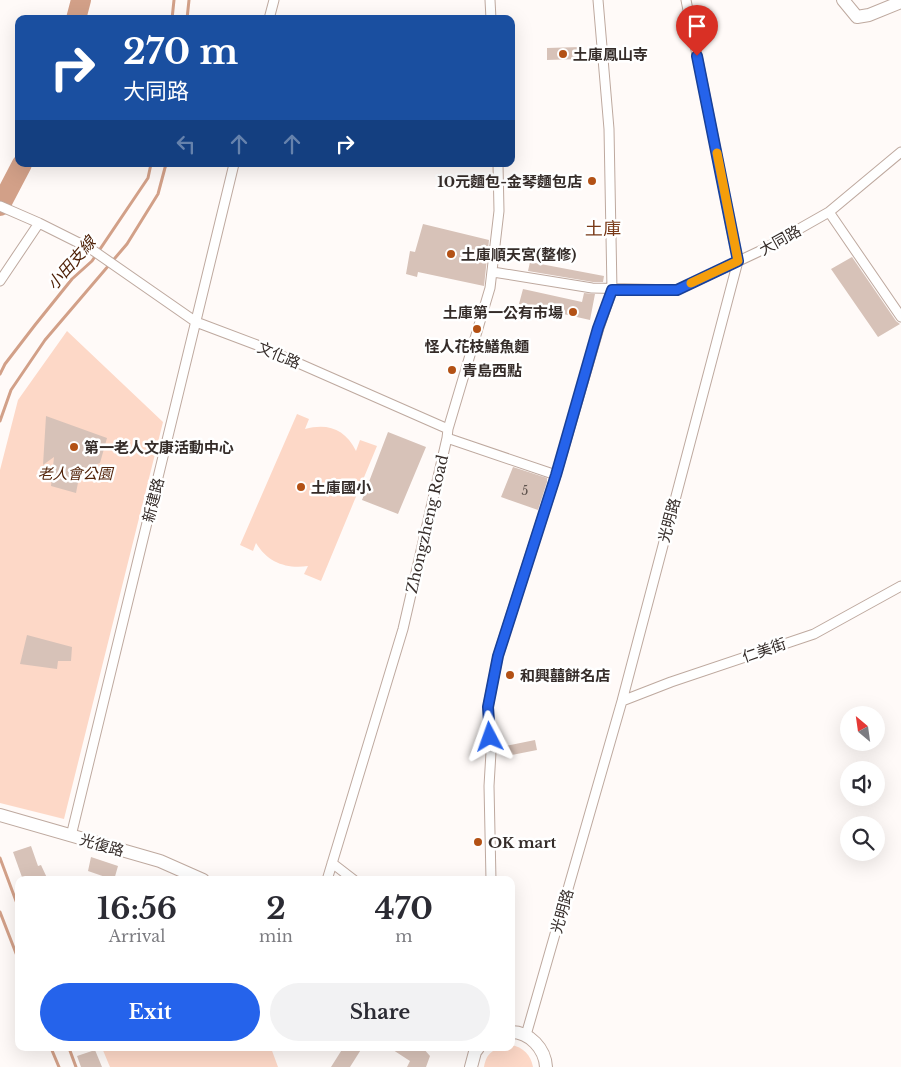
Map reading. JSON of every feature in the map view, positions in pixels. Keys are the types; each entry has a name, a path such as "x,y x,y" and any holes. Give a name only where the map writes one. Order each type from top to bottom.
{"street":[{"path":"270,15 274,0"},
{"path":"490,0 490,15"},
{"path":"491,876 491,752 488,707 498,656 556,475 598,328 612,290 609,129 598,0"},
{"name":"光明路","path":"526,1035 622,701 738,261 686,0"},
{"path":"842,0 857,17 869,15 901,2"},
{"name":"大同路","path":"493,272 612,290 677,290 762,250 829,212 901,152"},
{"name":"新建路","path":"71,836 233,167"},
{"name":"Zhongzheng Road","path":"328,876 403,629 448,429 490,288 498,211 498,167"},
{"path":"0,281 39,223 4,208"},
{"path":"829,212 901,317"},
{"name":"文化路","path":"39,223 91,249 196,322 257,345 448,429"},
{"path":"447,438 556,475"},
{"name":"仁美街","path":"622,701 671,682 814,634 901,586"},
{"name":"光復路","path":"0,815 160,861 194,876"},
{"path":"332,863 349,876"},
{"path":"515,1033 526,1035 535,1042 542,1051 546,1067"},
{"path":"471,1067 474,1051"}],"green space":[{"name":"老人會公園","path":"67,331 163,422 64,819 0,803 0,470 18,400"},
{"path":"297,414 309,419 305,429 321,427 335,430 347,437 356,451 360,440 377,446 321,581 304,574 308,566 285,565 272,560 256,543 253,551 240,545"},
{"path":"515,1046 526,1052 533,1067 484,1067 485,1061 493,1051 515,1051"},
{"path":"103,1051 272,1051 278,1067 110,1067"}],"building":[{"name":"土庫鳳山寺","path":"580,47 580,59 547,60 547,48"},
{"name":"土庫順天宮(整修)","path":"423,224 489,240 484,286 418,272 417,277 406,274 410,251 415,252"},
{"path":"852,257 896,321 900,324 878,337 831,269"},
{"path":"530,262 604,276 603,282 528,271"},
{"name":"土庫第一公有市場","path":"523,289 582,302 584,293 595,294 590,320 519,304"},
{"name":"第一老人文康活動中心","path":"46,416 107,438 100,463 88,468 81,467 76,493 51,486 54,457 43,465"},
{"path":"388,432 426,447 398,514 362,500"},
{"path":"513,467 547,478 538,510 501,497"},
{"path":"27,635 72,647 71,661 58,661 57,669 20,664"},
{"path":"535,740 537,750 507,756 505,746"},
{"path":"31,846 38,866 41,865 46,876 22,876 13,852"},
{"path":"91,857 118,866 115,876 102,876 88,871"},
{"path":"95,1051 102,1067 81,1067 77,1056"},
{"path":"341,1051 360,1051 350,1067 331,1067"},
{"path":"395,1051 426,1051 430,1056 426,1067 407,1067 410,1061"}],"waterway":[{"path":"77,15 81,0"},
{"name":"小田支線","path":"172,15 174,0"},
{"path":"187,15 189,0"},
{"path":"0,206 20,167"},
{"name":"小田支線","path":"0,374 5,364 72,279 92,261 148,178 150,167"},
{"path":"0,421 11,390 45,340 127,244 158,194 165,167"},
{"path":"0,858 15,898"},
{"name":"小田支線","path":"0,912 15,951"},
{"name":"小田支線","path":"52,1051 59,1067"},
{"path":"70,1051 76,1067"}],"slow traffic":[{"path":"691,283 738,261 717,153"}],"place":[{"name":"土庫鳳山寺","path":"563,54"},
{"name":"10元麵包-金琴麵包店","path":"592,181"},
{"name":"土庫順天宮(整修)","path":"451,254"},
{"name":"土庫第一公有市場","path":"573,312"},
{"name":"怪人花枝鱔魚麵","path":"477,329"},
{"name":"青島西點","path":"452,370"},
{"name":"第一老人文康活動中心","path":"74,447"},
{"name":"土庫國小","path":"301,487"},
{"name":"和興囍餅名店","path":"510,675"},
{"name":"OK mart","path":"478,842"}],"district":[{"name":"土庫","path":"603,229"}],"route":[{"path":"490,737 488,707 498,656 556,475 598,328 612,290 677,290 738,261 697,56"}]}
